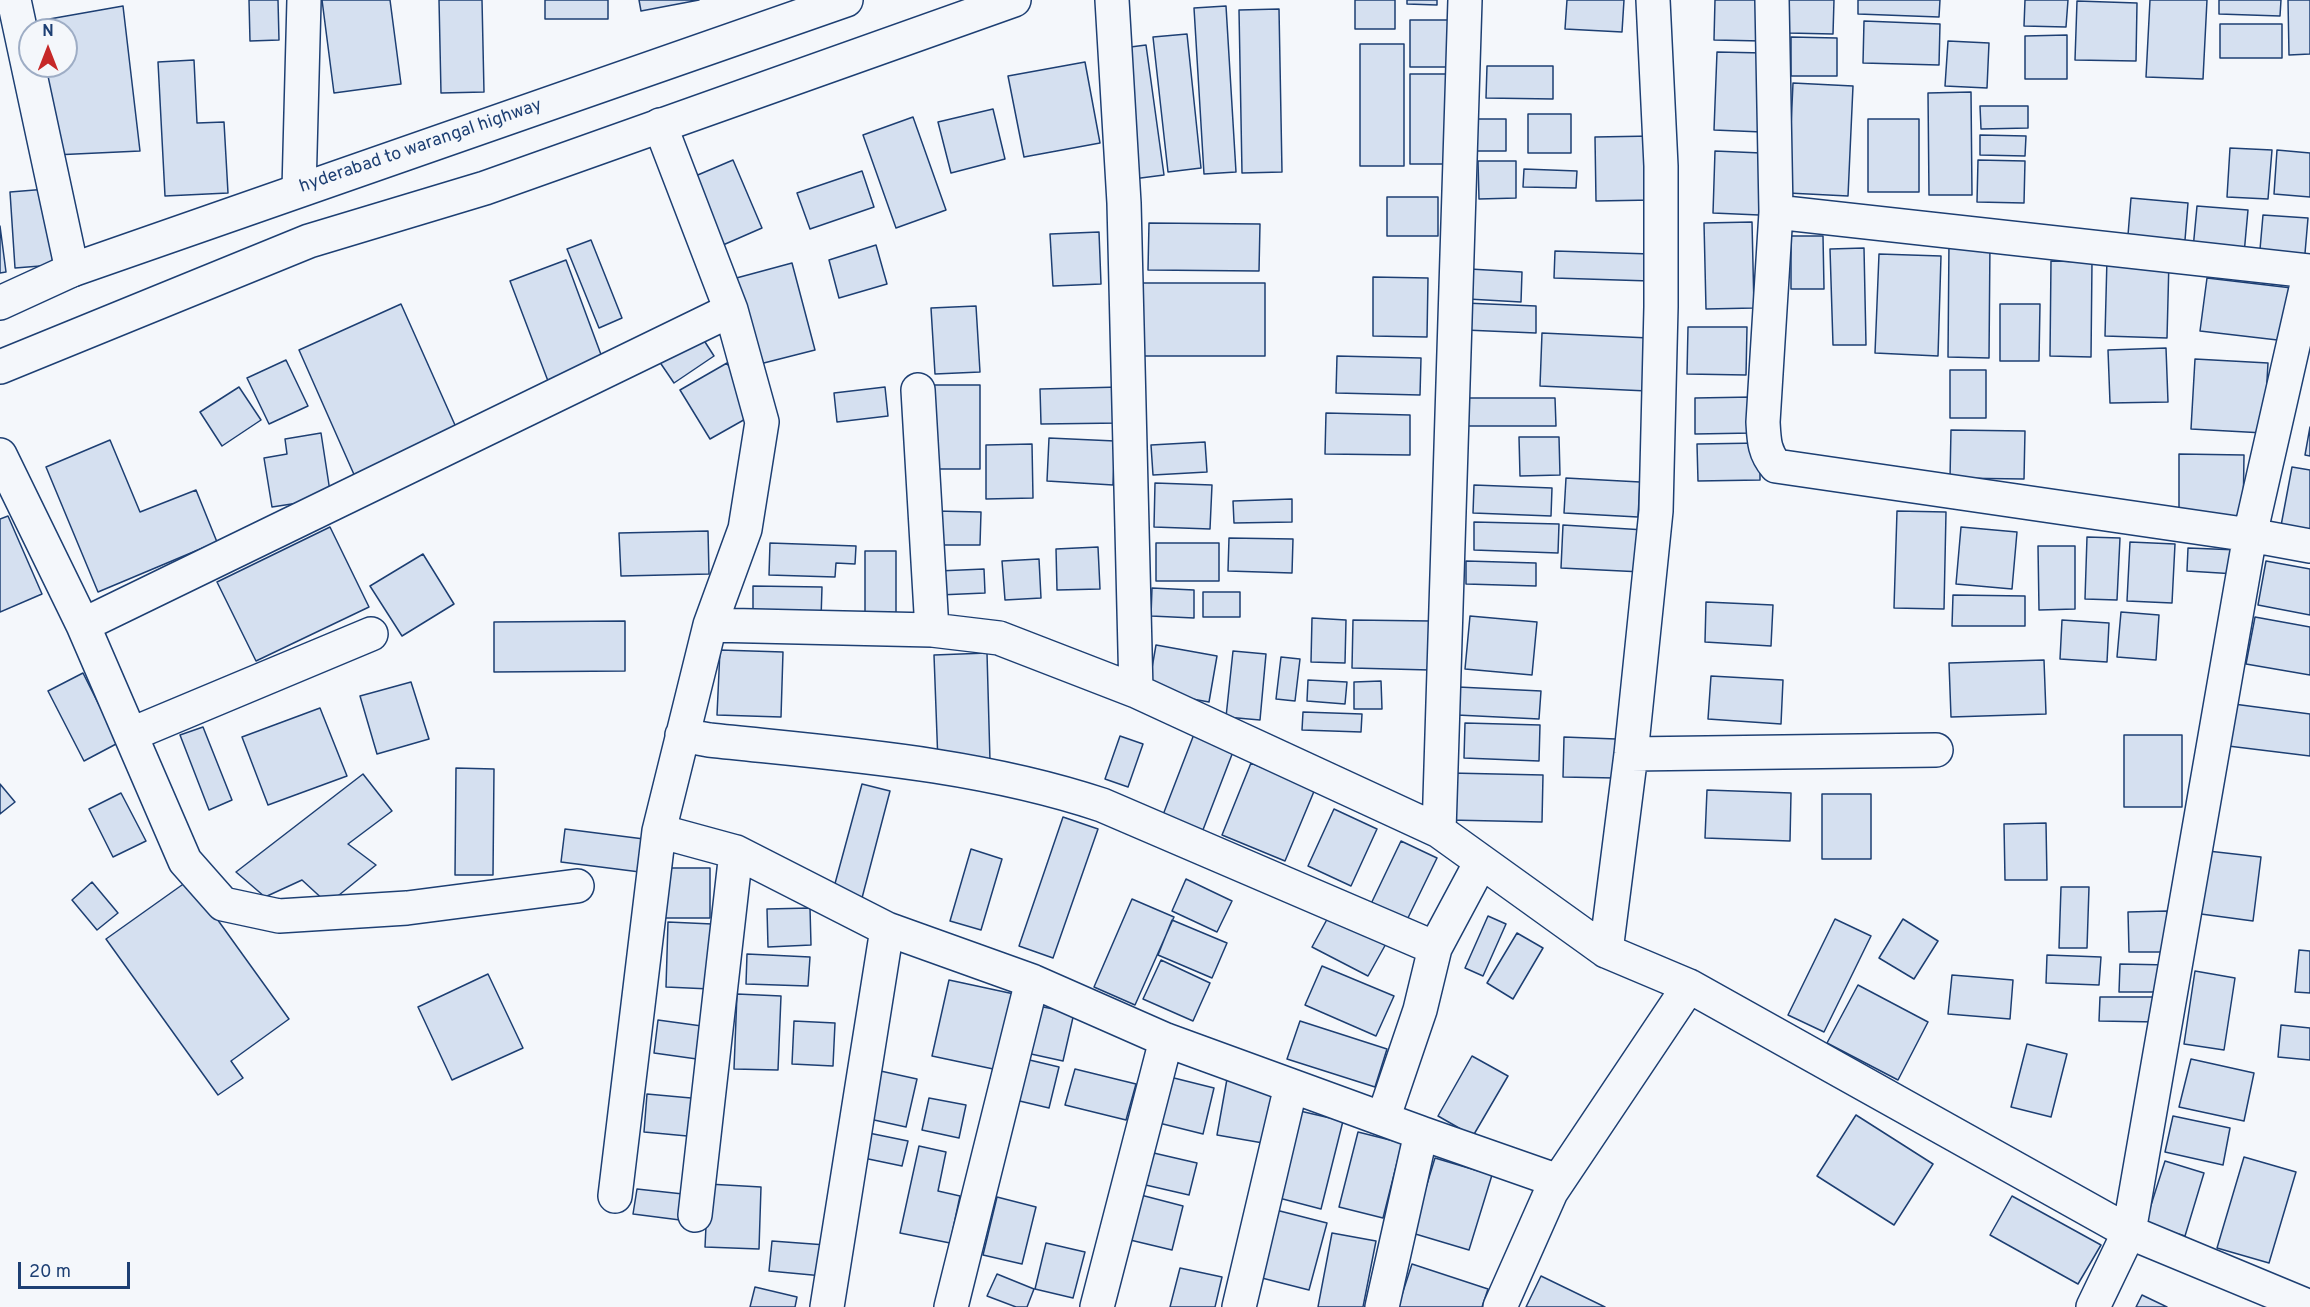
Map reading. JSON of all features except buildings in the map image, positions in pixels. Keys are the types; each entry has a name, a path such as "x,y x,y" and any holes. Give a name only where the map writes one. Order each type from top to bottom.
{"street":[{"path":"14,0 72,270"},
{"path":"299,190 304,0"},
{"name":"hyderabad to warangal highway","path":"0,303 72,270 846,0"},
{"path":"0,367 309,241 485,188 1014,0"},
{"path":"1112,0 1124,203 1136,691"},
{"path":"1438,831 1465,0"},
{"path":"1606,951 1631,754 1656,511 1661,307 1661,178 1653,0"},
{"path":"1772,0 1776,212 1763,422 1767,456 1776,466 2250,535 2310,546"},
{"path":"615,1196 659,831 710,625 745,529 762,422 731,310 660,125"},
{"path":"1776,212 2310,271 2250,535 2128,1232 2093,1307"},
{"path":"83,625 731,310"},
{"path":"918,390 932,630"},
{"path":"0,455 83,625 185,861 223,904 279,916 406,908 577,886"},
{"path":"710,625 932,630 999,638 1136,691 1438,831 1606,951 1689,986 2128,1232 2309,1304"},
{"path":"132,734 371,634"},
{"path":"682,735 709,740 913,761 1063,792 1102,805 1435,948"},
{"path":"1631,754 1936,750"},
{"path":"659,831 736,852 887,929 1032,981 1166,1040 1558,1181"},
{"path":"695,1215 736,852"},
{"path":"1383,1119 1420,1010 1435,948 1481,862"},
{"path":"826,1307 887,929"},
{"path":"951,1307 1032,981"},
{"path":"1500,1307 1551,1192 1689,986"},
{"path":"1096,1307 1166,1040"},
{"path":"1239,1307 1291,1086"},
{"path":"1382,1307 1421,1133"}]}
